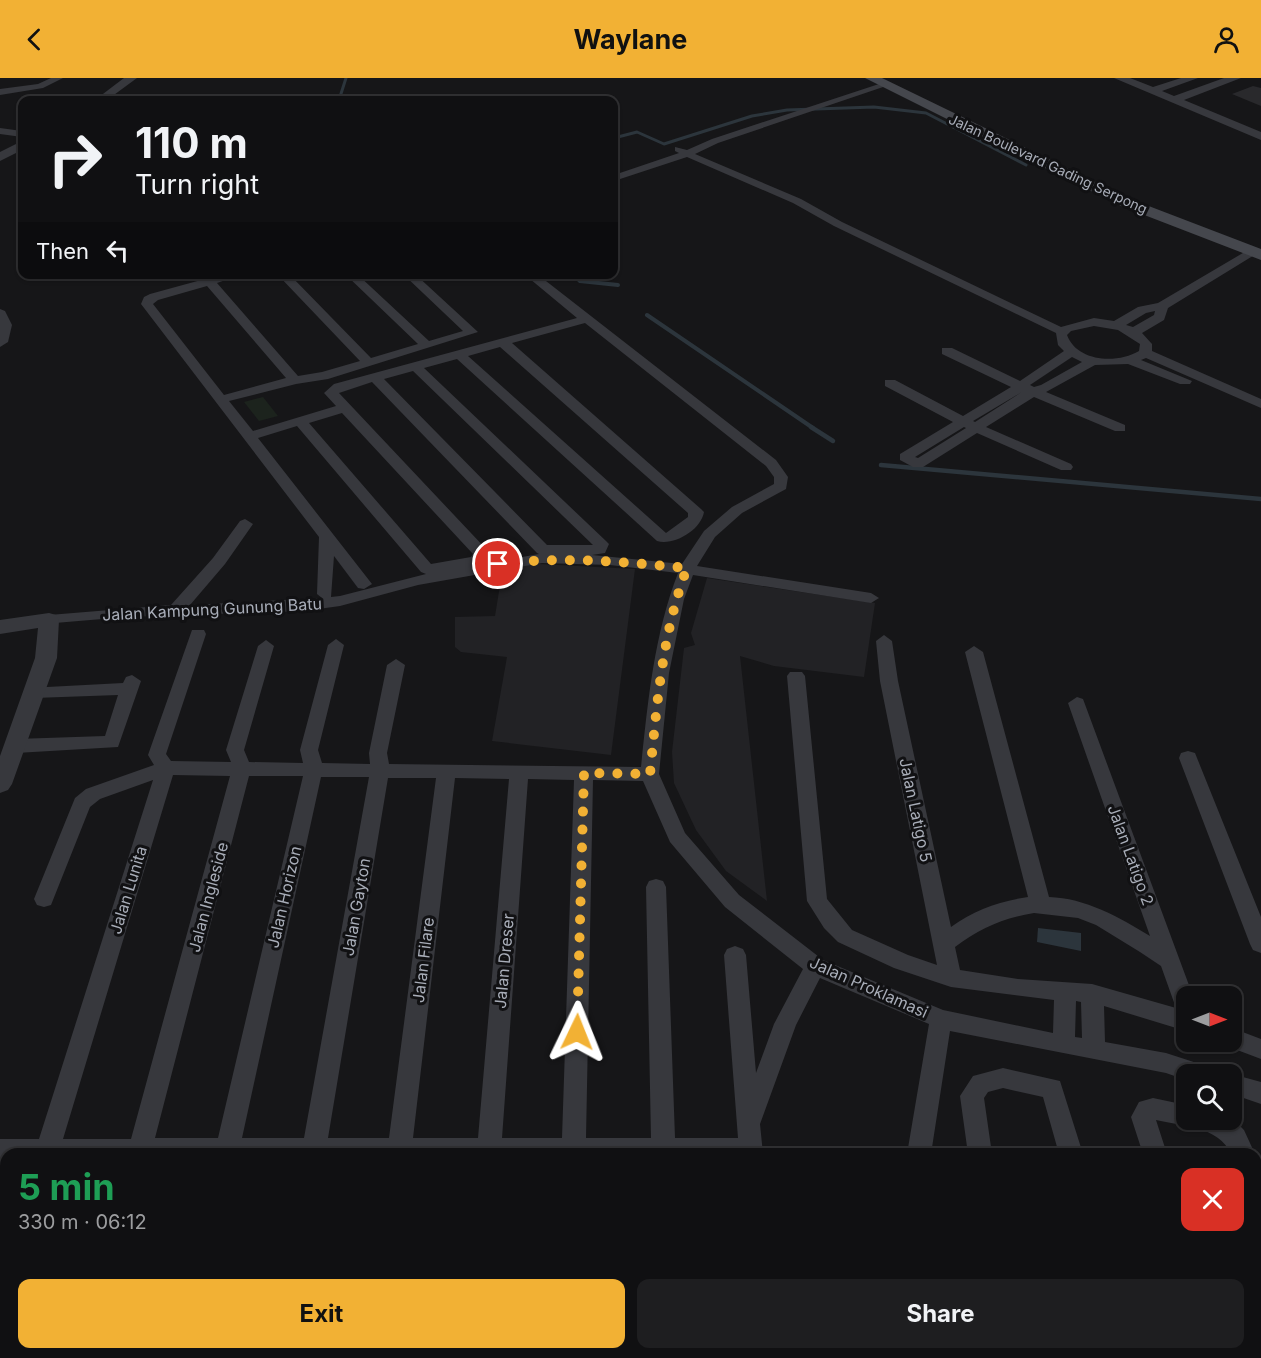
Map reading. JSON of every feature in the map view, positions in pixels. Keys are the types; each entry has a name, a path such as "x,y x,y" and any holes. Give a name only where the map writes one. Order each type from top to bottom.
{"main road":[{"name":"Jalan Boulevard Gading Serpong","path":"878,81 1071,178 1127,203 1256,253"},
{"path":"1071,178 1102,173"},
{"name":"Jalan Boulevard Gading Serpong","path":"1167,201 1238,229"}],"street":[{"path":"11,91 23,78"},
{"path":"0,92 40,86 59,78"},
{"path":"106,96 131,78"},
{"path":"1120,78 1261,136"},
{"path":"1156,78 1215,100"},
{"path":"1151,91 1192,78"},
{"path":"1173,100 1235,78"},
{"path":"618,176 878,81"},
{"path":"0,131 18,133"},
{"path":"0,157 18,147"},
{"path":"618,169 688,149 723,171 747,178 886,247 996,298 1013,310 1068,328 1094,322 1118,325 1134,332 1146,344 1145,353"},
{"path":"1118,325 1142,310 1162,306 1256,253"},
{"path":"220,279 148,300 147,304 223,399 364,584"},
{"path":"287,279 369,363"},
{"path":"355,279 427,346 434,361"},
{"path":"223,399 295,380 323,376 470,333 470,328 414,279"},
{"path":"536,279 582,315"},
{"path":"210,282 295,380"},
{"path":"1134,332 1160,316 1162,306"},
{"path":"0,314 4,324 0,342"},
{"path":"300,421 427,569 476,561 481,553 333,395 332,391 498,344 582,315"},
{"name":"Jalan Proklamasi","path":"582,315 771,463 781,477 781,486 737,510 709,534 687,568 676,599 660,673 650,774 677,837 725,894 815,966 941,1019 1176,1066"},
{"path":"1068,328 1061,339 1072,352 1094,360 1131,361 1179,380 1210,385 1261,404"},
{"path":"427,346 455,355 662,538 671,537 695,519 696,512 498,344"},
{"path":"947,351 1027,389 1120,428"},
{"path":"1027,389 1027,380 1072,352"},
{"path":"1131,361 1145,353"},
{"path":"1145,353 1191,372 1210,385"},
{"path":"912,460 1027,389 1046,388 1094,360"},
{"path":"376,378 543,550 599,550 601,544 416,366"},
{"path":"890,383 970,424 1066,466"},
{"path":"250,436 345,408"},
{"path":"176,610 219,561 246,524"},
{"path":"325,594 327,536"},
{"name":"Jalan Kampung Gunung Batu","path":"49,620 176,610 304,606 340,602 417,580 542,558 610,560 687,568 871,598"},
{"path":"0,627 49,620 46,658 16,746 0,784"},
{"name":"Jalan Lunita","path":"48,1148 166,768 157,755 198,634"},
{"name":"Jalan Latigo 5","path":"884,641 889,681 951,978"},
{"name":"Jalan Horizon","path":"227,1148 314,768 309,750 336,645"},
{"name":"Jalan Ingleside","path":"141,1148 242,767 235,750 266,646"},
{"path":"974,652 1040,903"},
{"name":"Jalan Gayton","path":"314,1148 380,771 378,753 396,665"},
{"path":"796,676 817,901 831,922 845,936 902,962 951,978 1018,988 1092,993 1176,1018"},
{"path":"16,746 112,742 131,685 34,692"},
{"name":"Jalan Latigo 2","path":"1077,703 1179,986"},
{"path":"1188,758 1261,944"},
{"path":"44,899 82,803 93,794 166,768 242,767 650,774"},
{"name":"Jalan Filare","path":"399,1148 446,771"},
{"name":"Jalan Dreser","path":"489,1148 519,772"},
{"path":"574,1148 584,773"},
{"path":"656,887 663,1148"},
{"path":"944,944 980,919 1006,908 1040,903 1082,909 1129,932 1170,961"},
{"path":"735,955 751,1148"},
{"path":"749,1123 785,1024 815,966"},
{"path":"1064,1045 1065,991"},
{"path":"1092,993 1094,1051"},
{"path":"920,1148 941,1019"},
{"path":"1242,1042 1261,1049"},
{"path":"979,1148 972,1096 981,1083 1003,1078 1052,1088 1069,1148"},
{"path":"1242,1087 1261,1093"},
{"path":"1153,1148 1143,1117 1147,1110 1176,1114"},
{"path":"1229,1130 1241,1148"}],"shaded area":[{"path":"263,397 278,416 259,421 244,402"},
{"path":"539,564 635,569 611,755 492,741 507,657 461,652 455,647 455,617 495,616 503,567"},
{"path":"707,578 875,603 864,677 774,666 740,656 767,901 726,871 696,830 674,783 672,752 684,648 695,645 691,633"},
{"path":"1038,928 1081,933 1081,951 1037,942"}],"building":[{"path":"1253,86 1261,88 1261,106 1232,94"}],"waterway":[{"path":"340,96 346,78"},
{"path":"618,137 637,132 664,144 752,116 787,110 874,107 926,113 1026,165"},
{"path":"578,279 618,285"},
{"path":"647,315 813,428"},
{"path":"811,427 833,441"},
{"path":"881,465 1261,499"}],"route":[{"path":"498,564 542,558 610,560 687,568 676,599 660,673 650,774 584,773 577,1032"}]}
